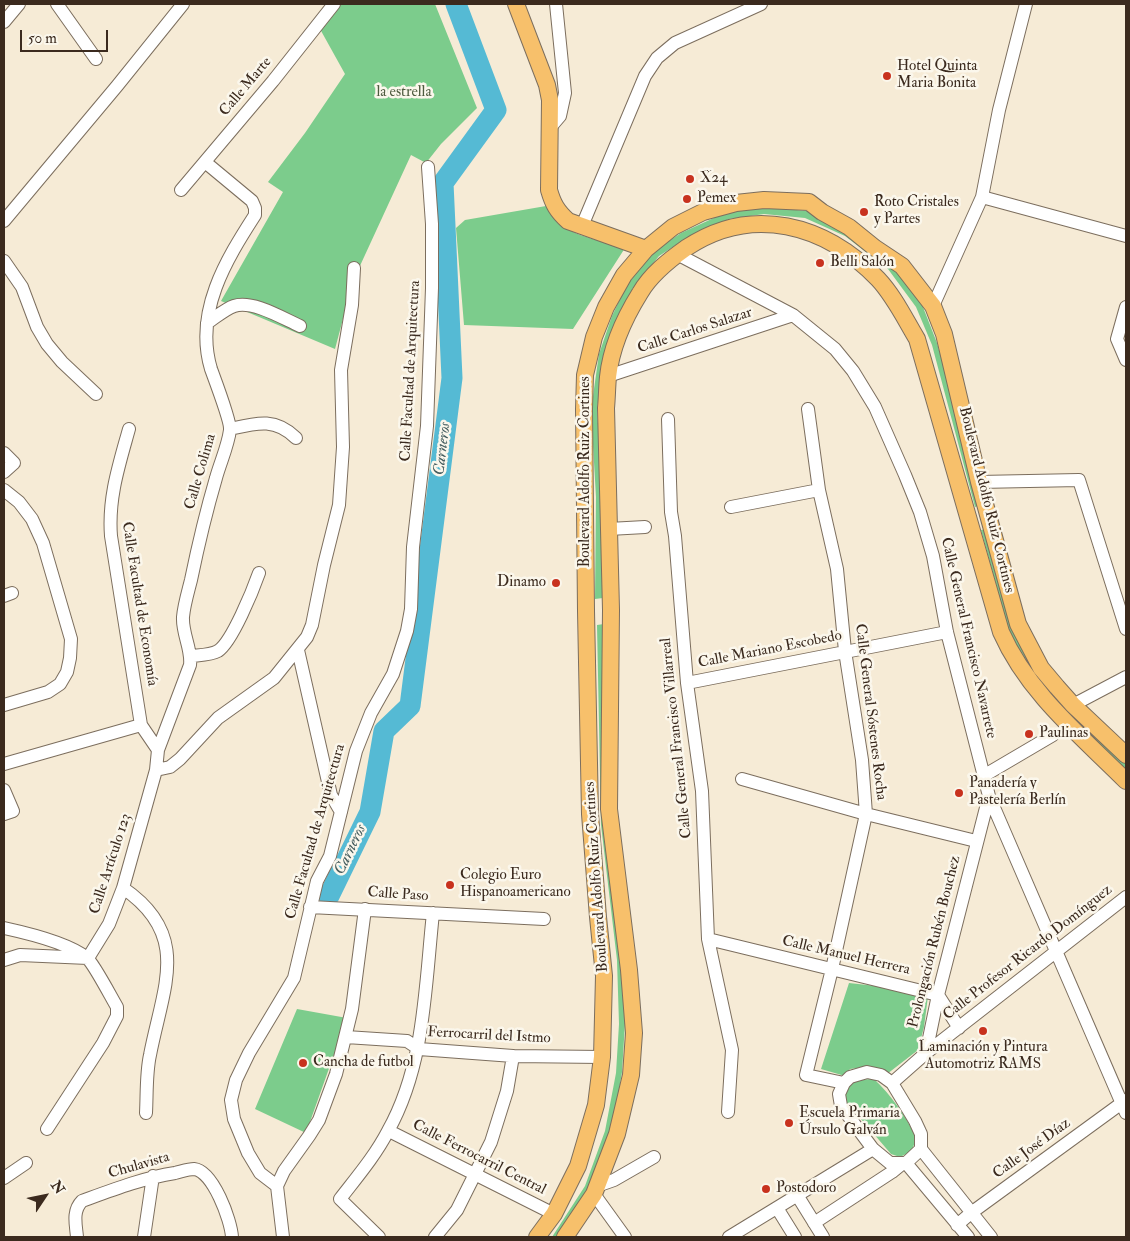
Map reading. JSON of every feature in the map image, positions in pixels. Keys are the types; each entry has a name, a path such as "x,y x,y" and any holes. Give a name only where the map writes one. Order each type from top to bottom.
{"main road":[{"path":"516,4 547,85 550,100 548,130 549,190 553,203 559,213 568,221 646,249"},
{"name":"Boulevard Adolfo Ruiz Cortines","path":"537,1237 554,1214 578,1166 596,1105 602,1057 604,976 590,814 586,611 585,375 594,337 606,307 624,275 646,249 673,227 702,212 736,203 764,200 810,202 902,266 933,306 944,334 979,482 1018,624 1041,668 1073,705 1126,755"},
{"name":"Boulevard Adolfo Ruiz Cortines","path":"564,1237 596,1190 617,1134 631,1075 634,1033 629,970 609,809 611,610 606,408 608,376 617,342 641,291 660,268 703,237 732,226 766,223 798,228 825,240 855,258 878,279 897,304 917,339 1001,632 1010,653 1044,700 1126,781"},
{"path":"967,517 988,512"},
{"path":"586,611 611,610"}],"street":[{"path":"4,22 19,4"},
{"path":"57,4 96,59"},
{"path":"4,221 118,86 183,4"},
{"name":"Calle Marte","path":"181,190 273,81 334,4"},
{"path":"548,130 560,116 565,92 556,4"},
{"path":"582,226 645,76 657,58 675,42 761,4"},
{"path":"933,306 982,197 999,110 1026,4"},
{"name":"Calle Colima","path":"191,656 185,638 183,618 201,529 230,429 209,361 206,341 207,323 212,298 221,271 255,215 252,201 205,162"},
{"name":"Calle Facultad de Arquitectura","path":"277,1186 260,1173 248,1153 234,1119 231,1100 236,1080 249,1053 294,978 314,907 317,880 330,856 356,751 371,713 393,674 412,609 413,547 427,426 432,224 428,167"},
{"path":"982,197 1126,236"},
{"name":"Calle General Francisco Navarrete","path":"678,254 793,315 835,349 853,371 875,407 906,475 920,512 933,556 947,632 989,796 1125,1105"},
{"path":"4,261 22,288 37,327 47,344 62,362 96,394"},
{"path":"156,770 170,767 180,759 218,718 274,678 308,637 340,505 343,447 341,370 352,305 354,268"},
{"path":"207,323 232,306 243,304 256,307 300,326"},
{"path":"1126,307 1117,340 1126,360"},
{"name":"Calle Carlos Salazar","path":"608,376 793,315"},
{"name":"Calle General Sóstenes Rocha","path":"808,409 819,490 837,569 846,651 862,760 866,814 832,969 806,1075 844,1083"},
{"name":"Calle General Francisco Villarreal","path":"668,419 671,512 675,536 687,683 702,791 708,939 732,1050 728,1112"},
{"path":"230,429 259,423 278,425 288,429 296,438"},
{"name":"Calle Facultad de Economía","path":"129,429 115,477 110,516 111,536 141,725 158,750"},
{"path":"4,453 14,463 4,472"},
{"path":"979,482 1080,480 1126,629"},
{"path":"4,490 19,502 32,519 43,543 71,639 67,672 60,684 48,692 4,705"},
{"path":"731,507 819,490"},
{"path":"609,529 645,528"},
{"path":"158,750 190,665 191,656 215,652 223,647 248,601 259,573"},
{"name":"Calle Mariano Escobedo","path":"687,683 947,632"},
{"path":"298,650 331,795 342,812"},
{"path":"1073,705 1126,677"},
{"path":"4,764 141,725"},
{"path":"985,775 1053,736"},
{"name":"Calle Artículo 123","path":"88,958 109,924 123,888 156,770 158,750"},
{"path":"742,779 866,814 976,841"},
{"path":"4,790 13,811 4,814"},
{"name":"Prolongación Rubén Bouchez","path":"926,1053 938,995 989,796"},
{"path":"123,888 139,899 154,917 164,935 168,955 163,999 149,1057 146,1112"},
{"name":"Calle Profesor Ricardo Domínguez","path":"926,1053 1126,897"},
{"name":"Calle Paso","path":"314,907 544,919"},
{"path":"283,1237 277,1186 284,1171 318,1120 336,1074 352,1009 365,909"},
{"path":"380,1237 340,1199 366,1166 389,1131 406,1091 419,1049 433,913"},
{"path":"4,928 24,932 65,946 88,958 117,1008 117,1016 103,1043 47,1129"},
{"name":"Calle Manuel Herrera","path":"708,939 938,995"},
{"path":"4,960 20,955 88,958"},
{"path":"938,995 959,1028"},
{"name":"Ferrocarril del Istmo","path":"346,1037 407,1041 419,1049 513,1056 602,1057"},
{"path":"892,1084 926,1053"},
{"path":"435,1237 457,1210 490,1142 507,1091 513,1056"},
{"path":"905,1163 890,1163 873,1149 842,1106 840,1094 844,1083 850,1077 867,1072 880,1075 892,1084 921,1134 921,1149 991,1237"},
{"name":"Calle José Díaz","path":"957,1225 971,1213 1125,1105"},
{"name":"Calle Ferrocarril Central","path":"389,1131 554,1214"},
{"path":"729,1237 873,1149"},
{"path":"814,1223 905,1163 921,1149"},
{"path":"625,1237 596,1190 654,1157"},
{"path":"4,1178 26,1163"},
{"path":"905,1163 968,1237"},
{"name":"Chulavista","path":"77,1237 76,1212 78,1205 82,1201 152,1176 194,1169 203,1173 211,1181 225,1211 232,1237"},
{"path":"144,1237 152,1176"},
{"path":"798,1195 823,1237"},
{"path":"777,1208 795,1237"}],"green space":[{"name":"la estrella","path":"339,4 435,4 477,108 441,144 426,163 411,155 353,281 335,349 221,301 283,192 268,182 305,133 345,74 320,29"},
{"path":"546,206 560,224 570,230 592,239 625,248 573,329 464,325 456,228 465,220"},
{"path":"764,207 807,211 847,232 891,265 921,302 937,343 982,505 975,507 932,345 916,307 888,269 845,236 805,218 764,214 729,219 685,239 659,256 633,288 605,355 597,409 603,498 603,598 595,599 596,497 591,410 599,354 612,316 627,285 654,251 681,233 727,212"},
{"path":"987,529 1015,631 1126,762 1126,769 1062,708 1027,661 1010,634 981,530"},
{"path":"604,624 625,1023 622,1072 612,1133 590,1189 558,1237 552,1237 585,1186 605,1131 616,1073 619,1024 617,960 601,825 597,625"},
{"path":"849,983 928,996 924,1027 918,1050 887,1074 865,1067 850,1069 845,1076 821,1069"},
{"name":"Cancha de futbol","path":"297,1009 347,1018 306,1133 255,1109"},
{"path":"874,1079 898,1107 916,1138 912,1151 900,1157 891,1154 843,1098 853,1080"}],"waterway":[{"name":"Carneros","path":"329,896 370,812 384,731 410,706 452,378 443,183 496,110 456,4"}],"place":[{"name":"Hotel Quinta Maria Bonita","path":"887,76"},
{"name":"X24","path":"690,179"},
{"name":"Pemex","path":"687,199"},
{"name":"Roto Cristales y Partes","path":"864,212"},
{"name":"Belli Salón","path":"820,263"},
{"name":"Dinamo","path":"556,583"},
{"name":"Paulinas","path":"1029,734"},
{"name":"Panadería y Pastelería Berlín","path":"959,793"},
{"name":"Colegio Euro Hispanoamericano","path":"450,885"},
{"name":"Laminación y Pintura Automotriz RAMS","path":"983,1031"},
{"name":"Cancha de futbol","path":"303,1063"},
{"name":"Escuela Primaria Úrsulo Galván","path":"789,1123"},
{"name":"Postodoro","path":"766,1189"}]}
